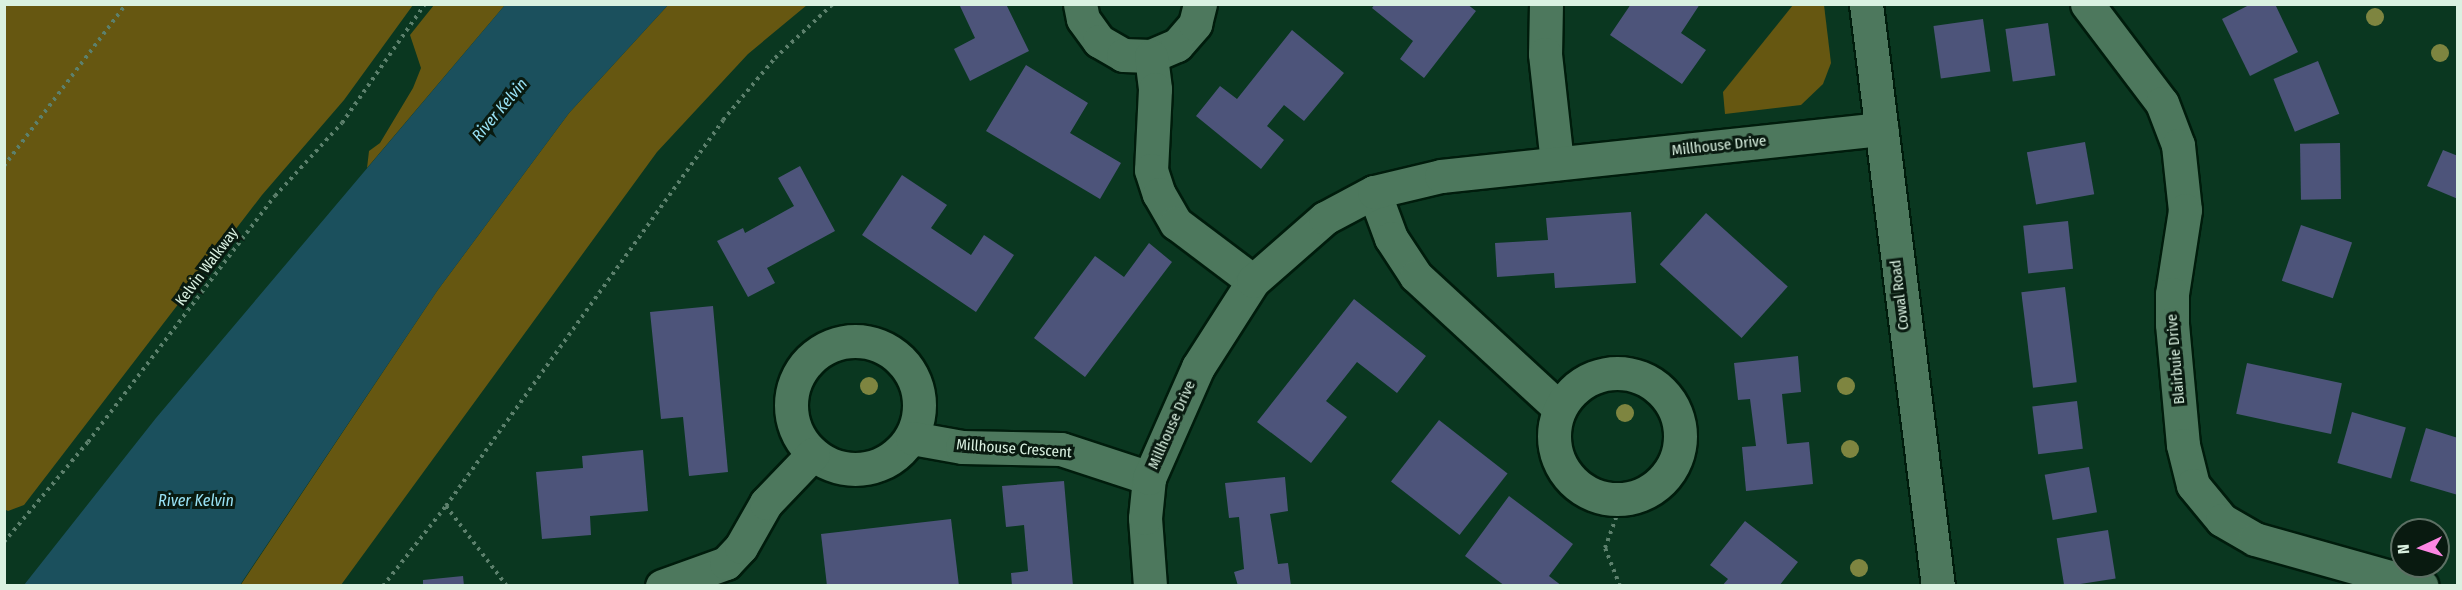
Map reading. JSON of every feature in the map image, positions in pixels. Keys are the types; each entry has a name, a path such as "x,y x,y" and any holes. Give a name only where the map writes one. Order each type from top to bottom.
{"street":[{"path":"1080,4 1083,19 1099,41 1123,55 1151,56 1177,45 1195,24 1200,4"},
{"path":"1546,4 1545,54 1557,163"},
{"name":"Cowal Road","path":"1866,4 1938,585"},
{"name":"Blairbuie Drive","path":"2087,4 2162,104 2178,145 2185,210 2172,294 2172,324 2183,446 2193,485 2222,520 2255,539 2422,585"},
{"path":"1151,56 1155,89 1151,170 1159,194 1176,224 1253,281"},
{"name":"Millhouse Drive","path":"1150,585 1145,518 1149,478 1210,343 1253,281 1326,218 1374,192 1441,177 1881,129"},
{"path":"1374,192 1391,238 1416,276 1559,408"},
{"path":"858,340 884,347 904,363 917,386 920,413 912,438 892,459 866,470 837,468 813,454 794,425 790,408 795,381 810,359 841,343 858,340"},
{"path":"1605,372 1635,373 1661,388 1677,413 1682,442 1672,471 1650,491 1622,501 1589,494 1564,472 1553,441 1559,408 1577,385 1605,372"},
{"name":"Millhouse Crescent","path":"912,438 962,447 1061,449 1149,478"},
{"path":"662,585 726,563 741,547 765,503 813,454"}],"path":[{"path":"4,166 126,4"},
{"name":"Kelvin Walkway","path":"4,542 95,433 275,196 342,123 425,4"},
{"path":"382,585 446,506 723,120 775,58 833,4"},
{"path":"1620,585 1605,548 1622,501"},
{"path":"446,506 507,585"}],"shaded area":[{"path":"4,5 413,5 344,100 262,195 24,505 8,511 4,509"},
{"path":"434,5 505,5 367,168 369,151 380,143 413,88 421,68 410,35"},
{"path":"668,5 807,5 748,54 657,152 341,585 240,586 437,291 569,113"},
{"path":"1793,5 1824,5 1831,63 1823,84 1801,105 1725,114 1723,92"}],"water":[{"name":"River Kelvin","path":"505,5 668,5 569,113 437,291 240,585 24,585 156,418"}],"building":[{"path":"959,4 1006,4 1029,51 970,81 954,49 975,38"},
{"path":"1375,4 1467,4 1476,11 1424,78 1400,59 1413,41 1372,8"},
{"path":"1631,4 1700,4 1681,33 1706,50 1682,84 1610,35"},
{"path":"2251,4 2275,4 2298,52 2250,76 2222,19"},
{"path":"1983,19 1990,71 1941,78 1933,26"},
{"path":"2048,23 2055,75 2013,81 2005,29"},
{"path":"1292,30 1344,73 1304,121 1284,105 1267,126 1284,140 1261,169 1196,116 1220,86 1237,99"},
{"path":"2318,61 2339,114 2295,132 2273,79"},
{"path":"1026,65 1088,103 1070,133 1121,163 1100,199 986,131"},
{"path":"2085,142 2094,194 2036,204 2027,152"},
{"path":"2340,143 2341,199 2301,200 2300,144"},
{"path":"2443,150 2458,156 2458,199 2427,186"},
{"path":"800,166 835,231 767,268 775,283 748,297 717,241 743,228 745,233 794,206 778,178"},
{"path":"902,175 947,205 931,228 971,255 984,235 1014,255 976,312 862,235"},
{"path":"1631,212 1636,283 1555,288 1554,273 1497,277 1495,243 1548,240 1546,218"},
{"path":"1706,213 1788,287 1742,338 1660,264"},
{"path":"2068,221 2073,269 2028,273 2023,226"},
{"path":"2301,225 2352,243 2333,298 2282,281"},
{"path":"1149,243 1172,262 1085,377 1034,338 1095,256 1124,277"},
{"path":"2065,287 2077,382 2033,388 2021,292"},
{"path":"1354,299 1426,356 1397,393 1357,362 1326,401 1347,417 1311,463 1257,422"},
{"path":"713,306 728,472 689,476 683,417 661,419 650,312"},
{"path":"1798,356 1801,392 1782,394 1787,444 1809,442 1813,484 1746,491 1742,447 1756,446 1750,399 1738,400 1734,363"},
{"path":"2247,363 2342,383 2331,434 2236,414"},
{"path":"2077,401 2083,449 2038,454 2032,406"},
{"path":"2352,412 2406,427 2391,478 2337,463"},
{"path":"1439,420 1508,474 1460,535 1391,481"},
{"path":"2426,428 2458,438 2458,495 2410,481"},
{"path":"643,450 648,511 590,516 591,535 542,539 536,472 583,468 582,456"},
{"path":"2089,467 2097,512 2053,520 2045,475"},
{"path":"1285,477 1288,511 1270,514 1278,564 1288,563 1291,586 1238,586 1234,572 1244,569 1239,517 1229,518 1225,483"},
{"path":"1064,481 1073,586 1012,586 1011,573 1028,571 1024,525 1006,527 1002,486"},
{"path":"1509,496 1573,544 1549,576 1562,586 1505,586 1465,556"},
{"path":"951,519 959,586 827,586 821,534"},
{"path":"1745,521 1798,562 1779,586 1722,586 1728,579 1710,565"},
{"path":"2108,530 2116,578 2064,586 2057,538"},
{"path":"463,576 464,586 423,586 423,580"}]}
